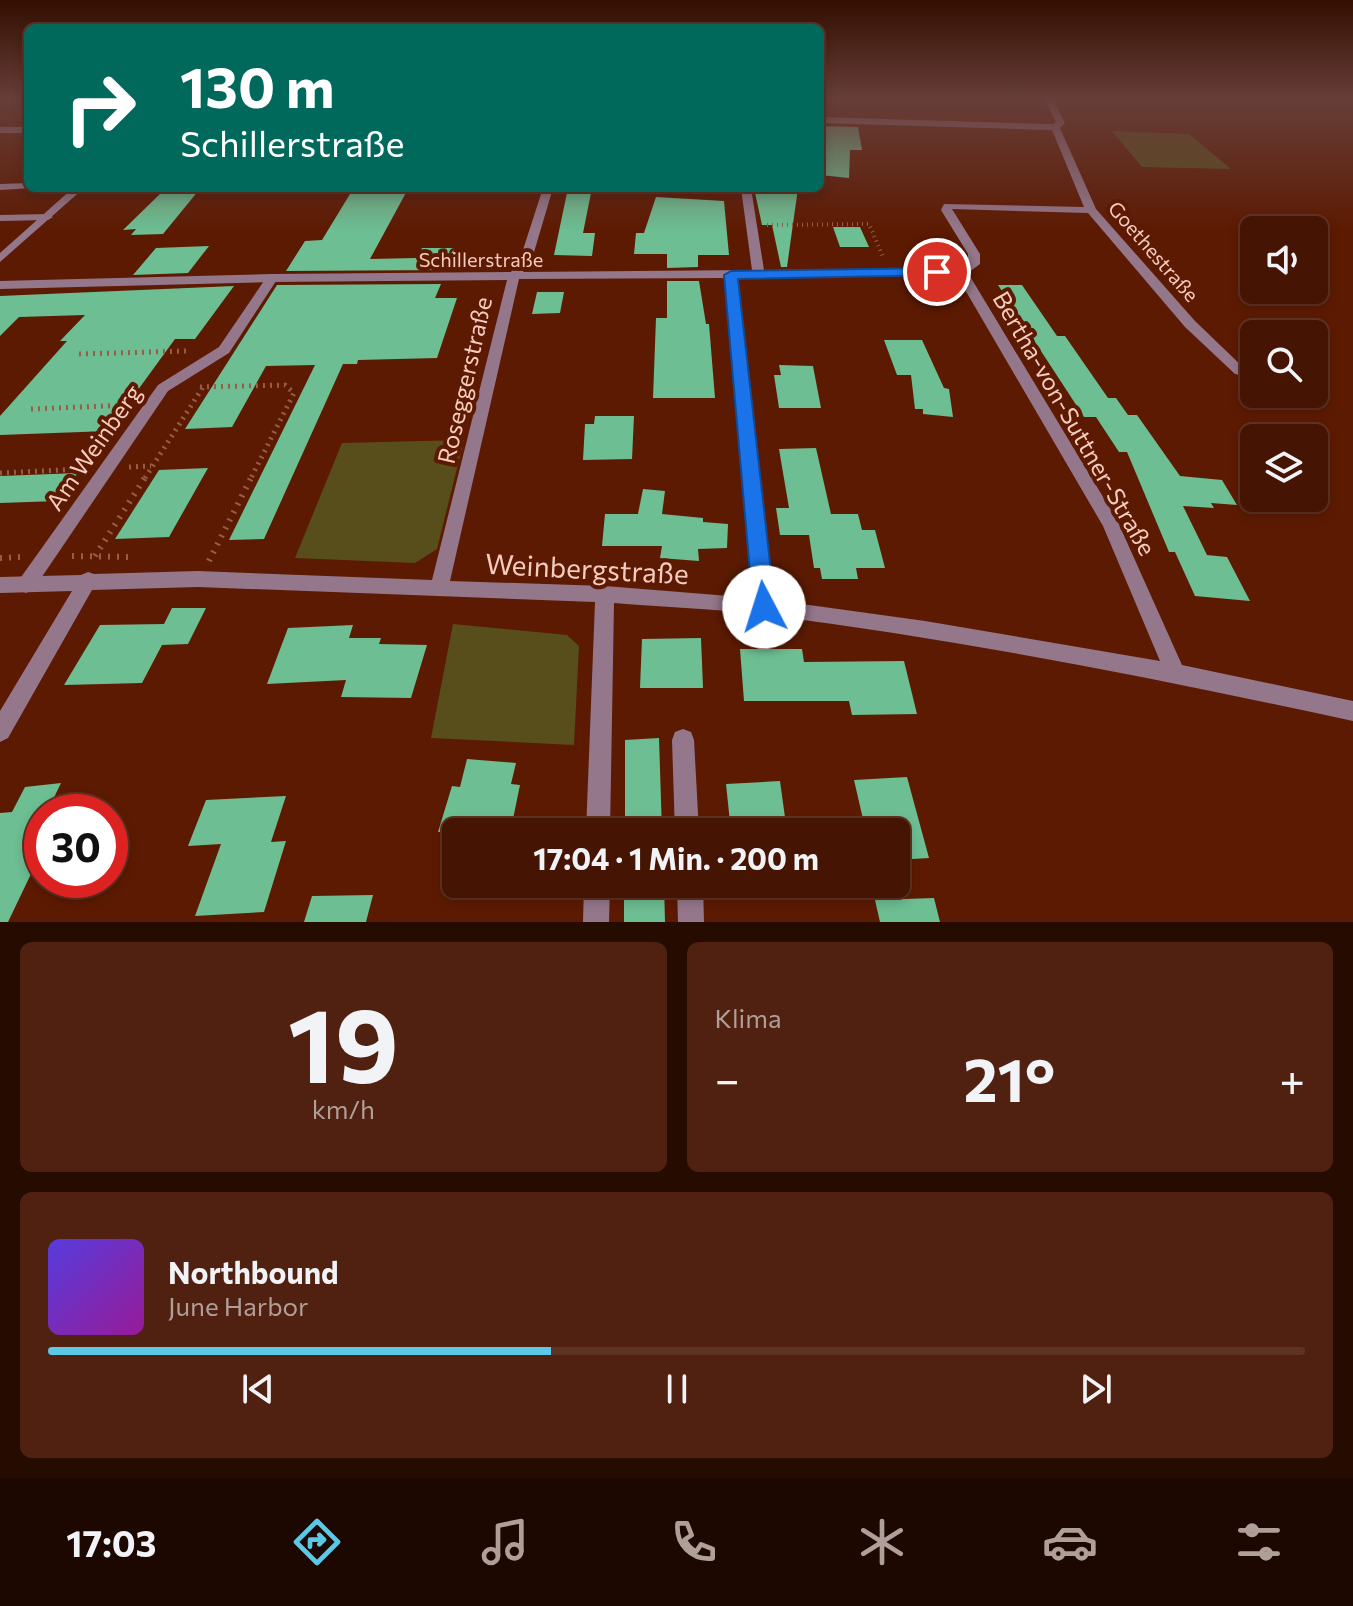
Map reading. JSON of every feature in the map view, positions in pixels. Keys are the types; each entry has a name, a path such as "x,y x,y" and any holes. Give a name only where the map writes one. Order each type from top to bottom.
{"street":[{"name":"Goethestraße","path":"1062,143 1091,210 1190,324 1240,371"},
{"path":"0,187 24,186"},
{"path":"0,259 75,192"},
{"name":"Roseggerstraße","path":"439,588 514,276 526,259 547,192"},
{"path":"746,192 758,273"},
{"path":"961,272 974,264 974,254 946,210 948,206 1091,210"},
{"path":"0,218 48,217"},
{"name":"Schillerstraße","path":"0,285 272,278 961,272"},
{"name":"Bertha-von-Suttner-Straße","path":"961,272 1111,525 1167,650 1174,673"},
{"path":"731,275 764,607"},
{"name":"Am Weinberg","path":"26,585 163,388 224,350 272,278"},
{"name":"Weinbergstraße","path":"0,585 198,579 605,594 764,607 925,630 1174,673 1353,711"},
{"path":"0,731 88,580"},
{"path":"598,818 605,594"},
{"path":"683,740 686,818"},
{"path":"596,922 597,898"},
{"path":"690,898 691,922"}],"path":[{"path":"750,225 869,224 890,273"},
{"path":"79,354 224,350"},
{"path":"163,388 285,385 294,393 211,559"},
{"path":"94,557 203,387"},
{"path":"31,409 152,404"},
{"path":"0,473 152,466"}],"shaded area":[{"path":"1122,143 1200,143 1231,169 1142,167"},
{"path":"464,440 437,549 415,563 295,558 342,443"},
{"path":"453,624 567,635 579,646 574,745 431,738"}],"building":[{"path":"824,143 861,143 862,150 850,150 849,178 824,175"},
{"path":"162,192 197,192 163,234 131,235 136,229 123,230"},
{"path":"406,192 370,259 417,258 422,248 455,248 446,270 286,271 305,241 322,240 350,194"},
{"path":"567,192 591,192 583,233 595,233 592,256 554,255"},
{"path":"755,192 797,192 787,267 781,267 772,225 762,225"},
{"path":"656,197 724,201 729,255 698,255 698,267 667,268 667,254 634,254 636,233 644,233"},
{"path":"833,227 860,227 869,247 840,247"},
{"path":"209,246 188,273 133,275 156,248"},
{"path":"667,281 699,281 706,324 709,324 715,398 653,398 656,318 667,318"},
{"path":"441,284 435,298 457,298 437,358 358,360 357,364 343,364 264,539 229,540 315,365 266,366 232,427 185,429 277,285"},
{"path":"998,285 1022,285 1057,336 1065,336 1108,398 1116,398 1128,415 1137,415 1180,476 1222,480 1237,505 1211,503 1214,508 1183,506 1207,555 1227,557 1250,601 1195,596 1175,552 1169,552 1127,452 1119,452 1096,417 1084,417"},
{"path":"234,286 195,339 175,339 108,431 0,435 0,416 67,341 60,341 85,315 19,317 0,336 0,296"},
{"path":"537,292 564,292 560,313 532,314"},
{"path":"884,340 922,340 944,388 949,389 953,417 923,414 923,409 915,409 911,375 897,375"},
{"path":"779,365 813,366 821,408 779,408 774,375 781,375"},
{"path":"595,416 634,416 632,459 583,460 585,424 594,424"},
{"path":"816,448 831,514 858,514 862,530 875,530 885,568 856,568 858,579 822,579 820,568 814,568 809,535 780,535 776,508 789,508 779,449"},
{"path":"208,468 169,537 115,539 159,470"},
{"path":"78,473 57,501 0,503 0,476"},
{"path":"643,489 665,491 662,514 728,524 727,548 698,549 699,561 660,558 662,546 602,546 605,514 638,514"},
{"path":"172,608 206,608 188,644 162,645 142,683 64,685 100,625 164,624"},
{"path":"353,625 349,638 381,638 379,644 427,645 411,698 341,697 346,680 267,684 288,628"},
{"path":"701,638 703,688 640,688 642,639"},
{"path":"740,649 802,649 804,662 904,661 917,714 852,715 849,701 744,701"},
{"path":"659,738 662,818 625,818 625,740"},
{"path":"467,759 516,763 511,784 520,785 513,818 442,818 452,786 460,787"},
{"path":"907,777 929,858 910,859 910,818 863,818 854,780"},
{"path":"780,781 785,818 730,818 726,784"},
{"path":"61,783 56,794 24,794 24,889 8,922 0,922 0,813 12,812 25,787"},
{"path":"286,796 271,842 286,841 264,912 195,916 221,844 188,846 206,800"},
{"path":"373,895 366,922 304,922 312,896"},
{"path":"624,898 664,898 665,922 624,922"},
{"path":"934,898 940,922 880,922 875,900"}],"route":[{"path":"764,607 731,275 937,272"}]}
